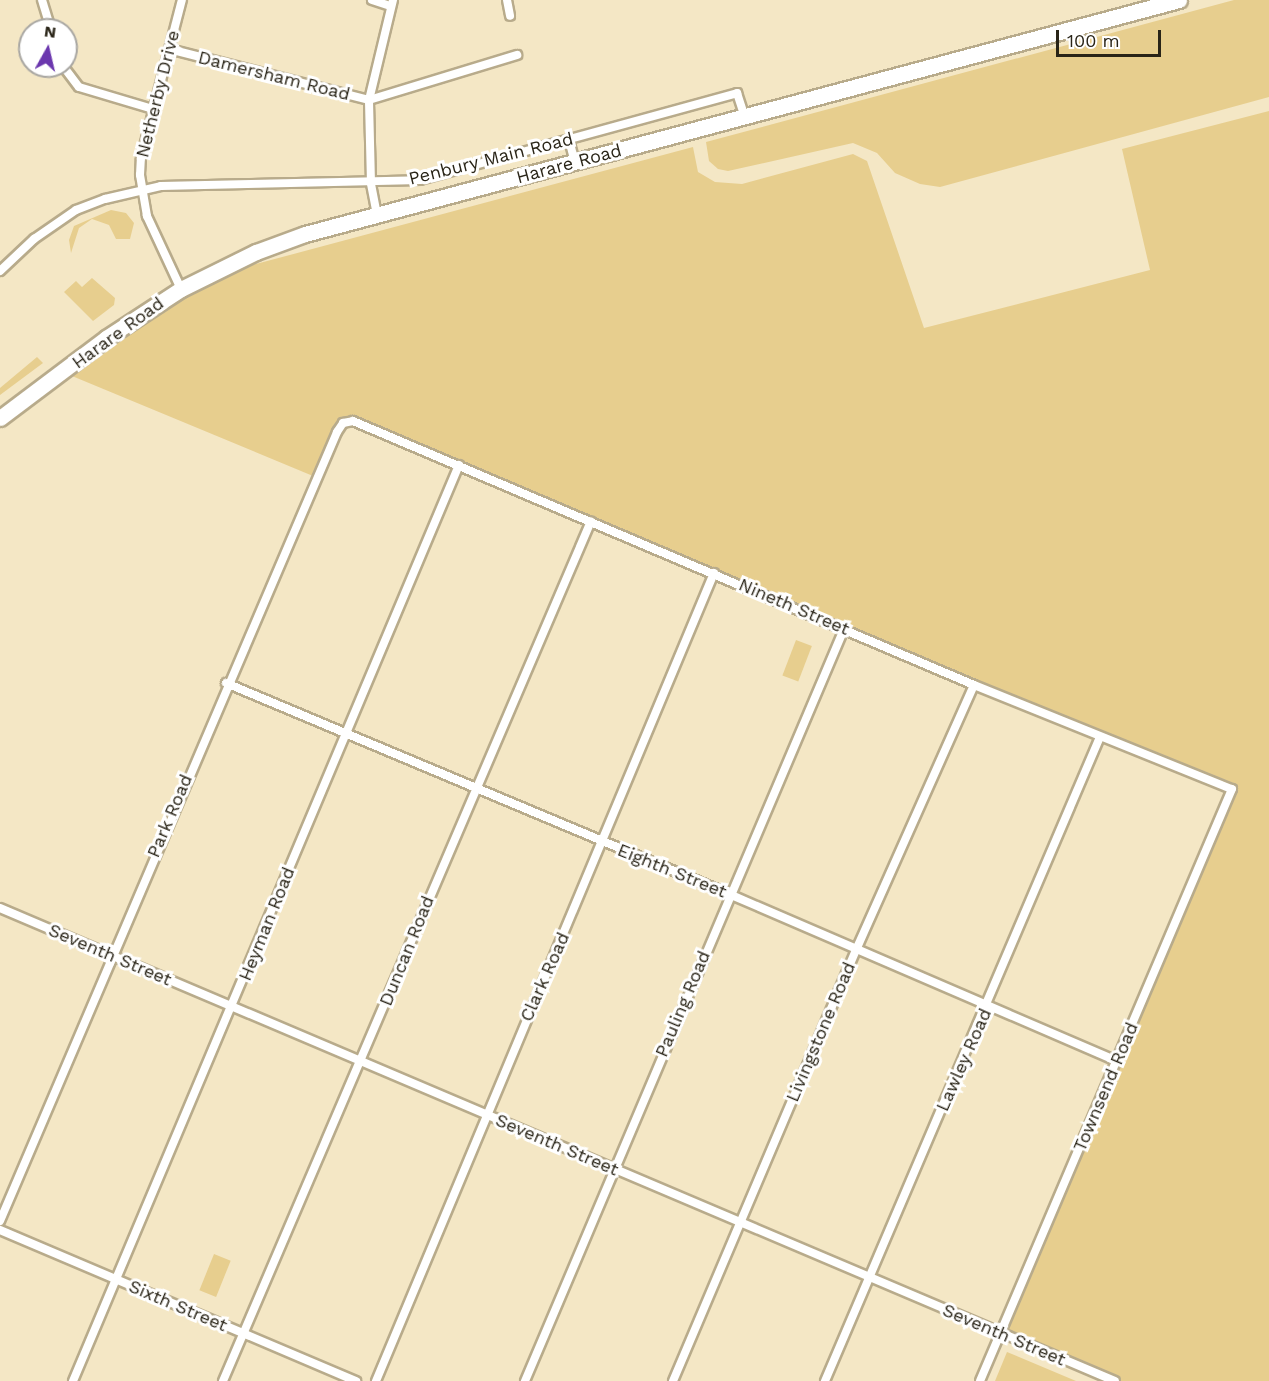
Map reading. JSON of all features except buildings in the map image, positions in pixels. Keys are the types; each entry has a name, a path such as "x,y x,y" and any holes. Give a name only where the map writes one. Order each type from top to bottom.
{"highway":[{"name":"Harare Road","path":"0,418 106,338 181,289 256,252 377,215 1179,0"}],"street":[{"path":"42,0 47,18"},
{"name":"Netherby Drive","path":"181,289 151,227 141,190 141,158 182,0"},
{"path":"372,0 392,3 369,100 371,183 377,215"},
{"path":"507,0 510,16"},
{"name":"Damersham Road","path":"169,49 369,100 517,55"},
{"path":"72,78 79,87 153,109"},
{"name":"Penbury Main Road","path":"0,271 34,239 76,210 141,190 179,184 371,183 420,180 736,93 741,96 745,117"},
{"path":"569,140 575,163"},
{"name":"Nineth Street","path":"353,421 974,685 1229,788 1232,794"},
{"name":"Park Road","path":"0,1221 226,683 337,432 343,423 353,421"},
{"name":"Heyman Road","path":"73,1381 233,1008 345,733 459,465"},
{"name":"Duncan Road","path":"223,1381 362,1062 475,787 591,521"},
{"name":"Clark Road","path":"376,1381 485,1114 604,843 714,573"},
{"name":"Pauling Road","path":"525,1381 729,894 844,629"},
{"name":"Eighth Street","path":"226,683 729,894 1116,1061"},
{"name":"Livingstone Road","path":"673,1381 856,950 974,685"},
{"name":"Lawley Road","path":"825,1381 868,1277 987,1007 1100,737"},
{"name":"Townsend Road","path":"981,1381 1232,794"},
{"name":"Seventh Street","path":"0,908 740,1224 1115,1381"},
{"name":"Sixth Street","path":"0,1230 356,1381"}],"shaded area":[{"path":"1234,0 1269,0 1269,97 940,187 920,184 895,173 877,153 853,143 728,171 718,169 709,161 706,142"},
{"path":"1269,111 1269,1381 1113,1381 1001,1333 1236,789 353,416 336,424 313,476 72,376 165,309 245,267 693,147 698,172 715,182 742,184 853,154 867,161 924,328 1150,270 1122,149"},
{"path":"111,210 126,213 134,223 130,239 116,239 109,225 92,219 79,228 71,253 69,240 74,226"},
{"path":"92,278 115,298 114,305 93,321 64,292 76,281 82,287"},
{"path":"37,357 43,363 0,395 0,388"},
{"path":"796,640 812,646 798,682 782,675"},
{"path":"214,1254 231,1261 216,1297 199,1290"},
{"path":"1007,1352 1076,1381 995,1381"}]}
